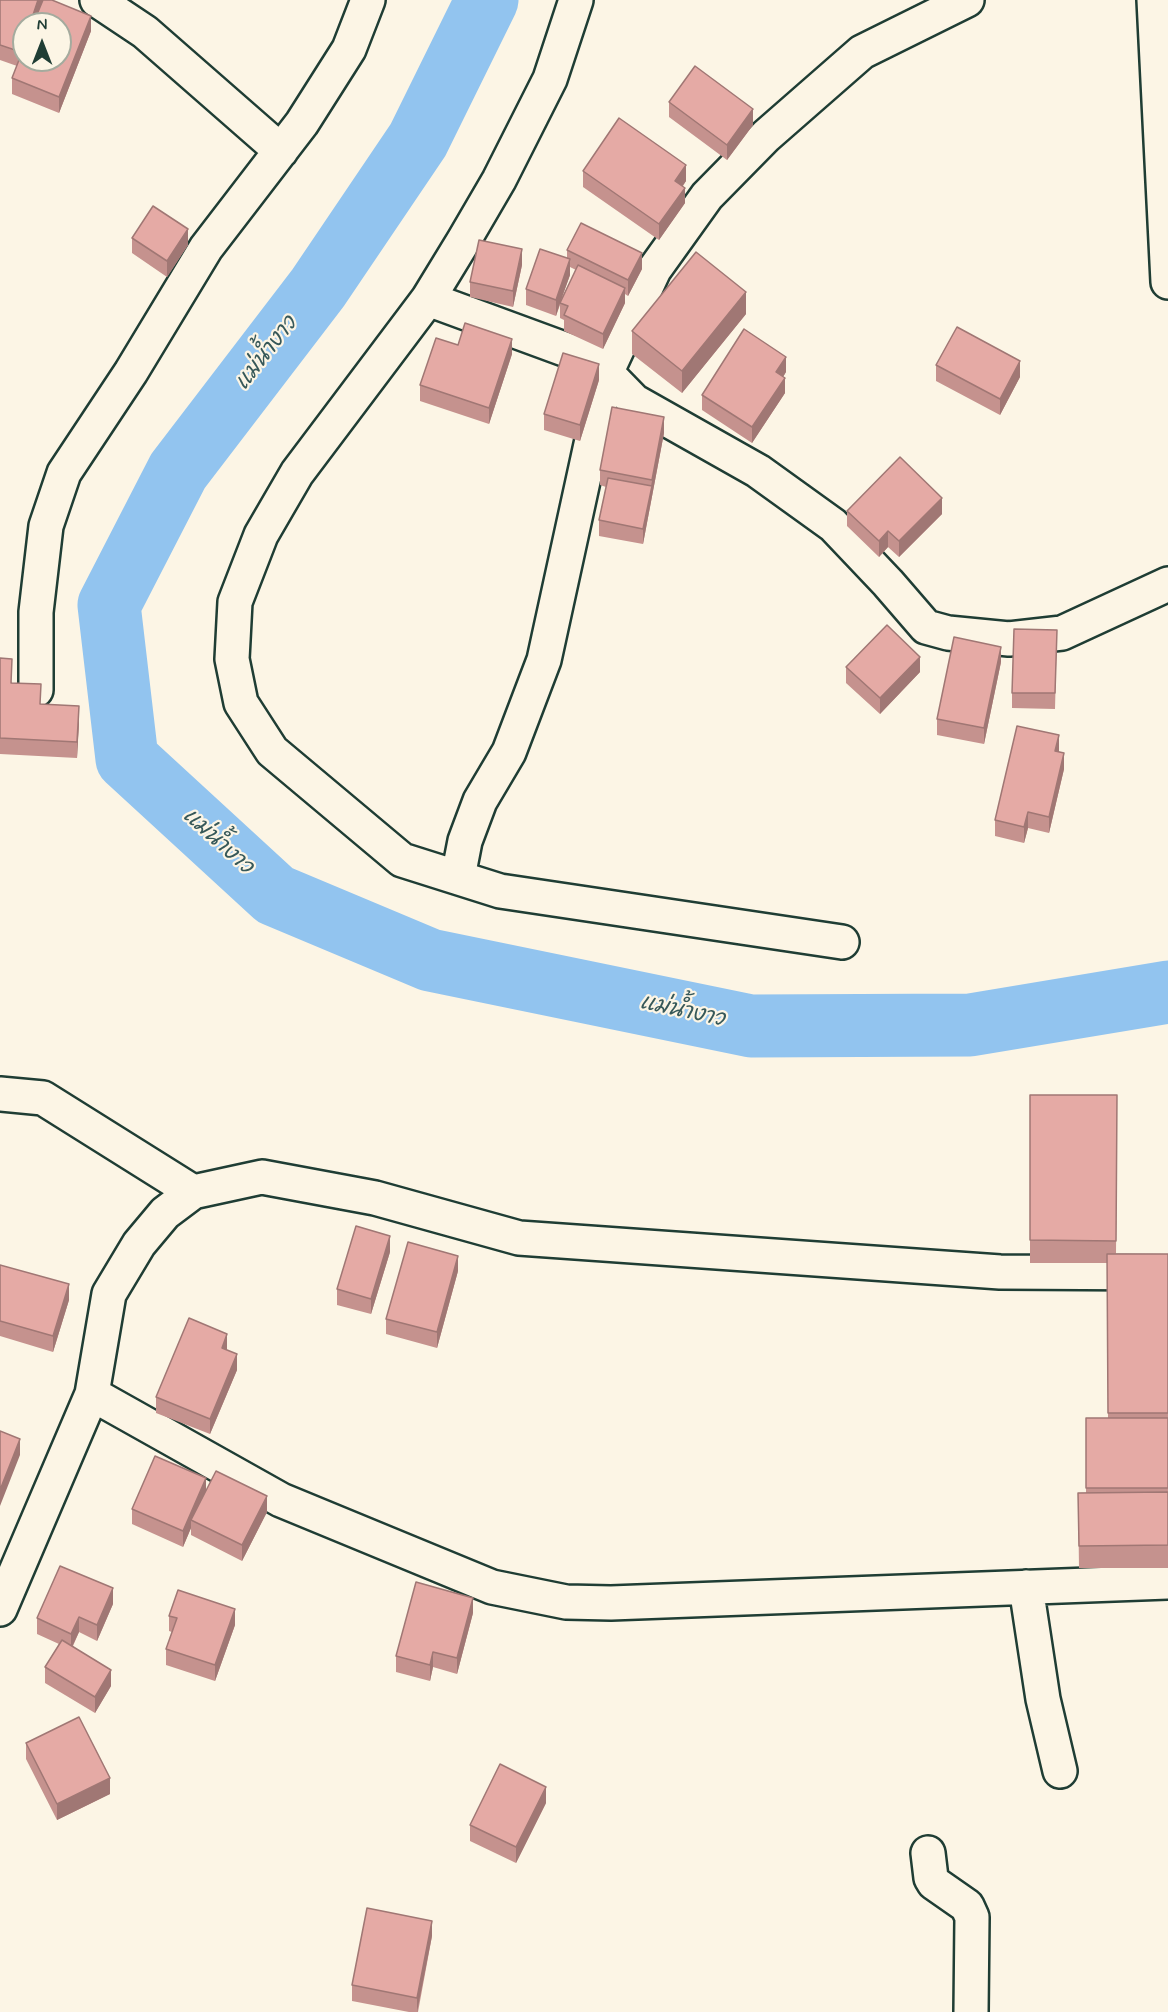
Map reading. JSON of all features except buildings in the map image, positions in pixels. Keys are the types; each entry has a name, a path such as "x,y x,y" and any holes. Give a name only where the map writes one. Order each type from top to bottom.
{"street":[{"path":"97,0 146,33 281,151"},
{"path":"36,690 36,612 46,526 64,473 131,372 206,248 302,123 349,49 368,0"},
{"path":"576,0 550,79 499,180 428,299 297,473 261,535 235,602 232,659 241,703 272,751 402,860 500,891 842,942"},
{"path":"458,878 465,841 480,801 509,752 544,660 607,371 654,270 707,196 766,136 862,52 967,0"},
{"path":"1154,0 1168,282"},
{"path":"428,299 594,360 634,401 758,471 832,525 888,583 926,627 948,633 1009,639 1062,633 1168,584"},
{"path":"0,1094 42,1098 193,1192"},
{"path":"0,1609 92,1394 109,1294 139,1244 165,1213 193,1192 262,1177 375,1198 519,1238 1000,1272 1168,1273"},
{"path":"92,1394 281,1500 492,1587 536,1598 566,1602 611,1603 1168,1581"},
{"path":"1026,1587 1044,1699 1060,1771"},
{"path":"928,1853 931,1878 934,1883 967,1906 972,1917 971,2012"}],"waterway":[{"name":"แม่น้ำงาว","path":"487,0 418,140 318,288 178,471 109,605 127,759 275,895 430,960 751,1026 970,1025 1168,992"}]}
